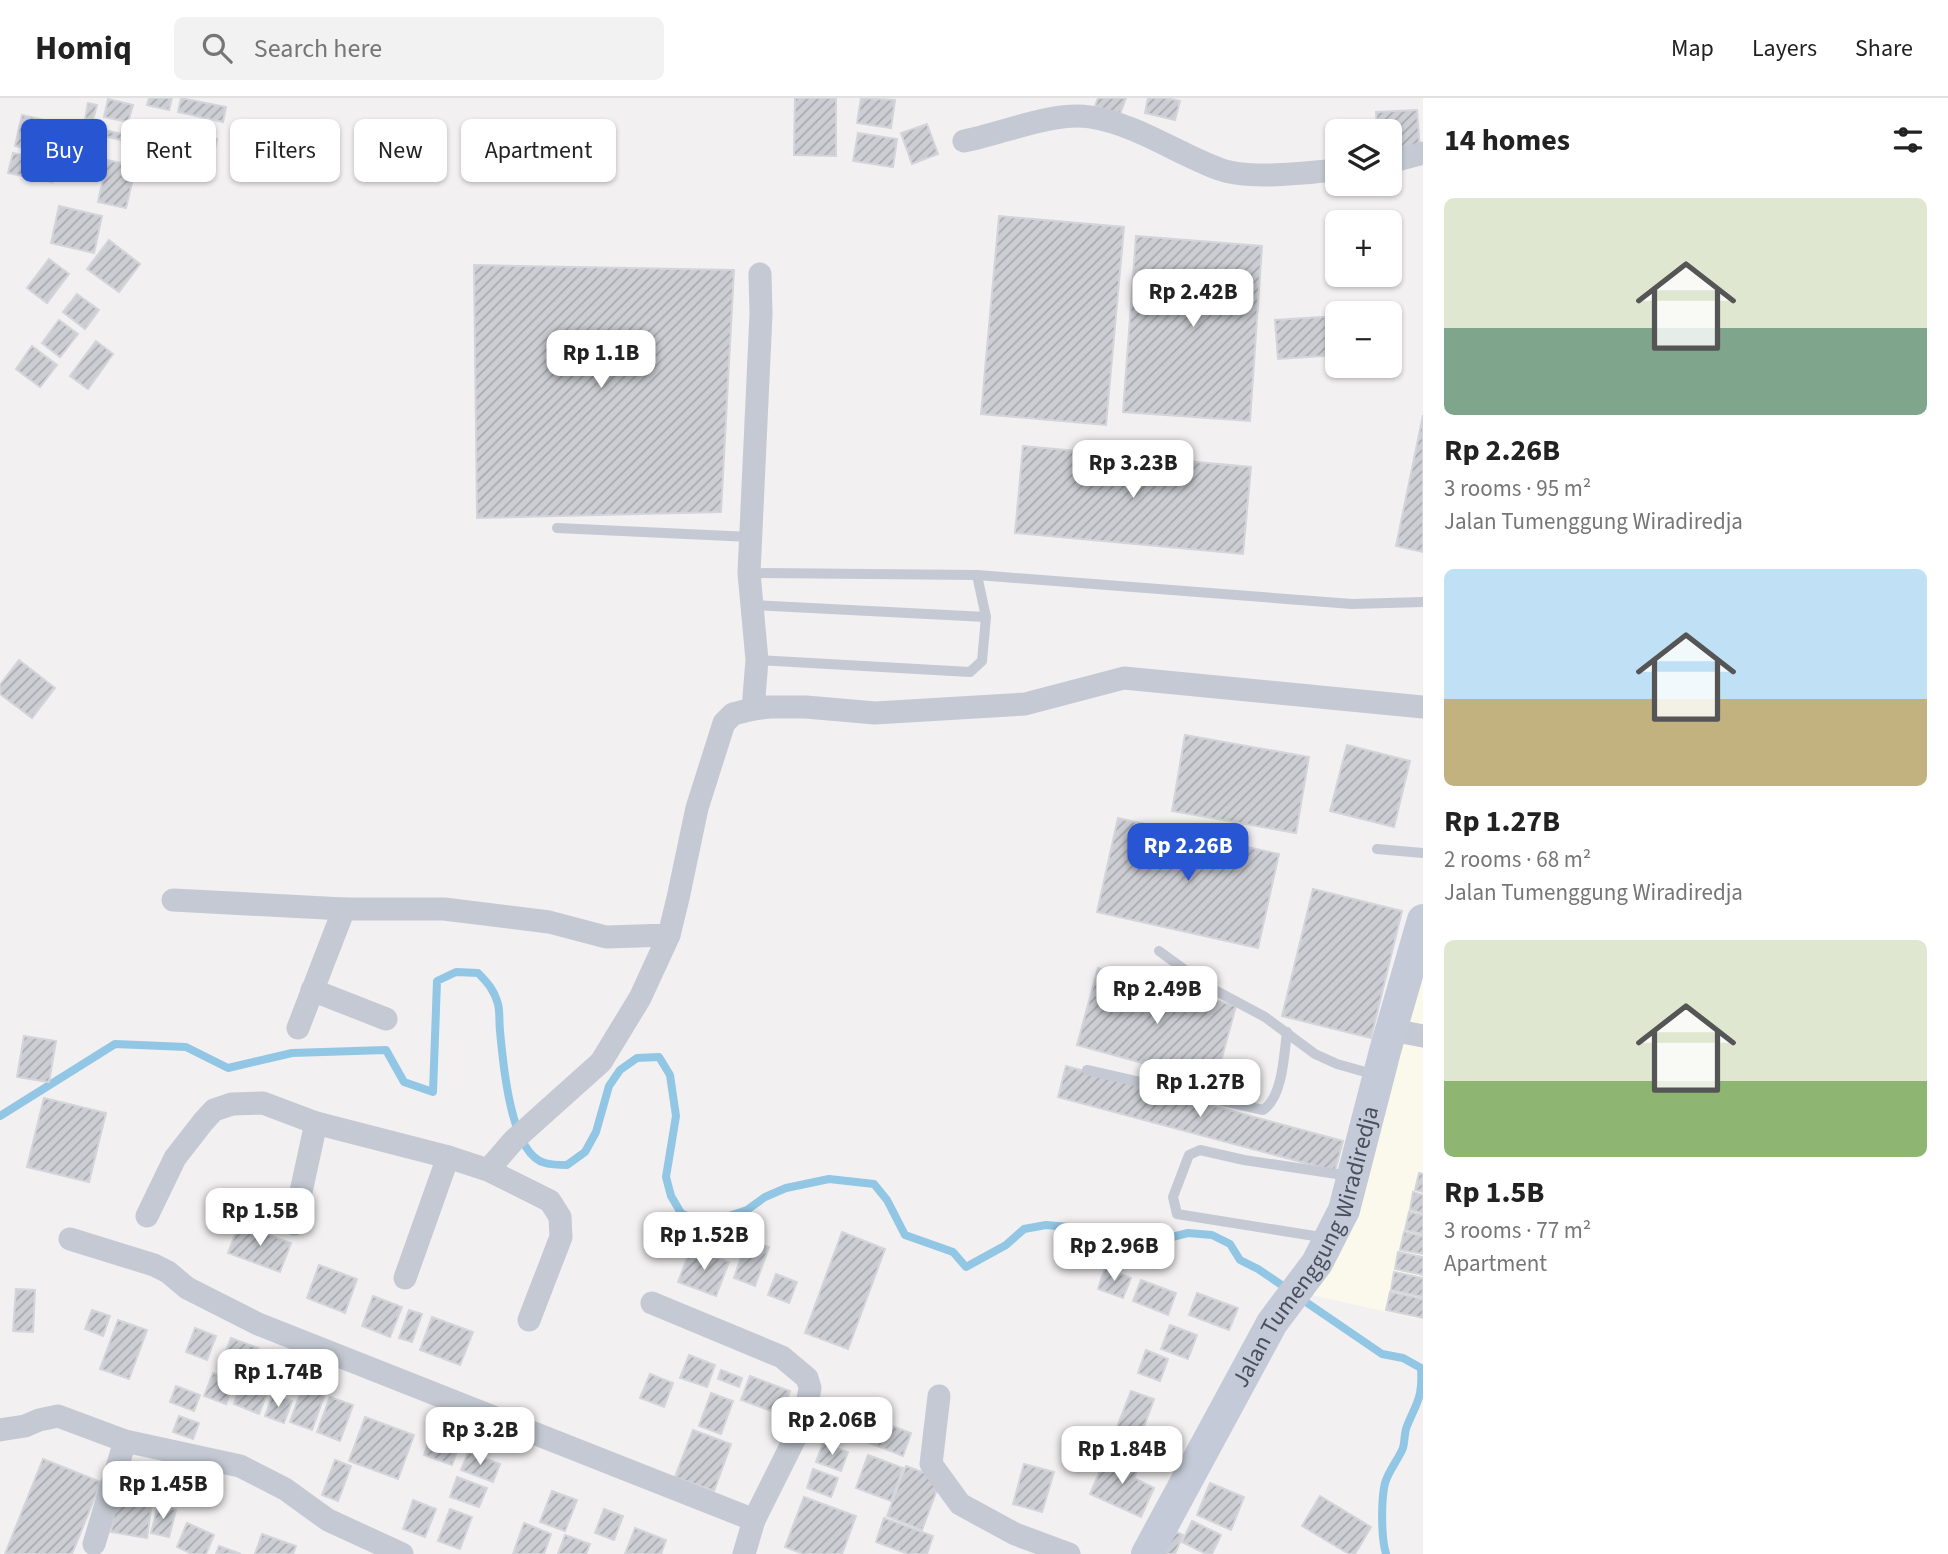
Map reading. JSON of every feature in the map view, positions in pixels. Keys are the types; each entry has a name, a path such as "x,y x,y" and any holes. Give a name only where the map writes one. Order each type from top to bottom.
{"street":[{"path":"964,141 1059,116 1089,116 1123,125 1222,170 1258,175 1325,171"},
{"path":"1402,159 1423,153"},
{"path":"753,709 757,660 749,573 761,314 760,274"},
{"path":"488,1170 514,1140 601,1062 640,998 669,935 697,807 724,723 733,714 769,707 875,713 1025,704 1124,678 1423,707"},
{"path":"173,900 344,909 444,909 549,922 607,937 669,935"},
{"path":"298,1028 344,909"},
{"name":"Jalan Tumenggung Wiradiredja","path":"1147,1554 1272,1323 1323,1250 1344,1210 1423,919"},
{"path":"312,990 386,1019"},
{"path":"1392,1030 1423,1036"},
{"path":"147,1216 175,1158 214,1110 232,1104 263,1103 316,1123 488,1170 550,1200 560,1216 561,1237 529,1320"},
{"path":"294,1224 316,1123"},
{"path":"405,1278 448,1157"},
{"path":"70,1239 154,1265 168,1272 187,1288 258,1324 754,1520"},
{"path":"652,1303 782,1357 807,1378 810,1388 800,1428 754,1520 744,1554"},
{"path":"939,1396 931,1464 960,1504 1015,1534 1069,1554"},
{"path":"0,1430 58,1416 125,1441 240,1466 285,1489 363,1546 402,1554"},
{"path":"94,1544 125,1441"}],"lane":[{"path":"556,528 751,537"},
{"path":"749,573 977,575 1352,604 1423,602"},
{"path":"757,660 970,672 982,661 986,617 977,575"},
{"path":"752,605 986,617"},
{"path":"1377,849 1423,853"},
{"path":"1159,951 1207,986 1265,1017 1315,1054 1337,1064 1379,1076"},
{"path":"1087,1070 1263,1111 1270,1106 1281,1077 1287,1032"},
{"path":"1323,1250 1177,1214 1173,1197 1189,1155 1200,1150 1244,1160 1353,1177"}],"shaded area":[{"path":"1423,958 1423,1320 1289,1290 1353,1177"}],"building":[{"path":"149,98 172,98 169,110 147,105"},
{"path":"181,98 226,107 223,122 178,112"},
{"path":"795,98 836,98 836,156 794,155"},
{"path":"861,98 895,100 891,128 857,123"},
{"path":"1098,98 1126,98 1120,114 1095,106"},
{"path":"1148,98 1180,101 1175,120 1145,113"},
{"path":"108,99 133,105 129,119 121,121 104,117"},
{"path":"88,103 97,105 93,119 85,119"},
{"path":"1417,110 1420,149 1402,150 1402,119 1376,119 1376,112"},
{"path":"22,115 40,119 21,119"},
{"path":"21,119 21,147 15,146"},
{"path":"927,124 938,154 912,164 901,133"},
{"path":"107,131 121,134 121,140 107,137"},
{"path":"858,133 897,139 893,167 853,161"},
{"path":"13,153 21,155 21,176 8,173"},
{"path":"107,160 121,163 121,182 132,182 126,208 98,202 102,182 107,182"},
{"path":"59,206 102,216 94,253 51,243"},
{"path":"999,216 1124,227 1106,425 981,414"},
{"path":"1136,236 1262,246 1250,421 1123,412"},
{"path":"109,240 140,264 119,292 87,269"},
{"path":"49,259 69,274 47,303 27,288"},
{"path":"474,265 734,270 721,512 477,518"},
{"path":"77,294 99,310 85,329 63,312"},
{"path":"1325,317 1325,356 1278,359 1275,320"},
{"path":"59,320 78,334 60,357 42,343"},
{"path":"96,341 113,354 88,389 70,376"},
{"path":"32,346 57,365 40,387 16,369"},
{"path":"1423,415 1423,552 1396,546"},
{"path":"1023,446 1251,467 1243,554 1015,533"},
{"path":"19,660 55,688 32,718 0,694 0,685"},
{"path":"1185,735 1309,757 1296,833 1172,811"},
{"path":"1347,745 1410,761 1394,827 1330,811"},
{"path":"1118,818 1279,854 1258,948 1097,912"},
{"path":"1313,889 1402,911 1371,1038 1282,1016"},
{"path":"1098,968 1236,1006 1215,1083 1077,1045"},
{"path":"24,1036 56,1041 49,1082 17,1077"},
{"path":"1066,1066 1343,1141 1335,1171 1058,1097"},
{"path":"44,1098 106,1113 89,1182 27,1167"},
{"path":"1419,1173 1423,1174 1423,1192 1415,1190"},
{"path":"1413,1192 1423,1195 1423,1213 1410,1210"},
{"path":"1409,1212 1423,1215 1423,1234 1405,1230"},
{"path":"239,1224 291,1243 280,1272 228,1253"},
{"path":"842,1232 885,1249 848,1349 805,1333"},
{"path":"1404,1232 1423,1236 1423,1254 1400,1250"},
{"path":"747,1239 769,1247 755,1286 734,1278"},
{"path":"691,1248 729,1262 716,1296 678,1282"},
{"path":"1398,1252 1423,1257 1423,1275 1395,1269"},
{"path":"319,1265 357,1279 345,1313 307,1298"},
{"path":"1105,1268 1131,1278 1123,1298 1098,1289"},
{"path":"1394,1272 1423,1278 1423,1297 1391,1290"},
{"path":"776,1274 797,1282 789,1303 768,1295"},
{"path":"1141,1280 1176,1293 1168,1315 1133,1301"},
{"path":"16,1289 35,1290 33,1332 13,1331"},
{"path":"1390,1292 1423,1299 1423,1318 1386,1310"},
{"path":"1197,1293 1238,1308 1229,1330 1189,1315"},
{"path":"373,1296 402,1307 390,1337 362,1326"},
{"path":"92,1310 110,1316 103,1336 85,1329"},
{"path":"409,1310 422,1314 412,1342 399,1338"},
{"path":"432,1317 473,1332 460,1365 420,1350"},
{"path":"118,1320 147,1330 129,1379 100,1369"},
{"path":"1170,1325 1197,1335 1188,1359 1161,1349"},
{"path":"195,1328 216,1336 207,1360 186,1352"},
{"path":"231,1338 258,1348 248,1375 221,1365"},
{"path":"1146,1350 1168,1359 1160,1381 1138,1373"},
{"path":"689,1355 715,1365 707,1387 680,1378"},
{"path":"721,1370 742,1378 739,1387 718,1379"},
{"path":"213,1373 234,1381 226,1404 204,1396"},
{"path":"650,1374 673,1383 664,1407 640,1398"},
{"path":"750,1376 790,1391 782,1415 741,1400"},
{"path":"304,1383 326,1391 312,1430 290,1422"},
{"path":"176,1386 200,1395 194,1411 170,1402"},
{"path":"240,1386 266,1396 259,1414 234,1404"},
{"path":"1131,1391 1154,1399 1141,1435 1117,1427"},
{"path":"711,1393 733,1401 721,1434 699,1426"},
{"path":"273,1394 292,1401 284,1423 265,1416"},
{"path":"330,1397 353,1405 340,1441 317,1432"},
{"path":"860,1414 911,1433 903,1456 851,1436"},
{"path":"179,1416 199,1423 193,1439 173,1432"},
{"path":"365,1417 414,1435 398,1479 349,1461"},
{"path":"693,1430 731,1444 714,1491 675,1477"},
{"path":"432,1432 460,1443 452,1465 424,1455"},
{"path":"823,1443 848,1452 841,1471 816,1462"},
{"path":"468,1452 500,1464 493,1482 461,1470"},
{"path":"1107,1454 1138,1468 1134,1478 1154,1488 1141,1517 1090,1494"},
{"path":"868,1455 903,1468 891,1501 856,1488"},
{"path":"43,1459 101,1482 72,1554 5,1554"},
{"path":"335,1460 351,1466 338,1501 322,1495"},
{"path":"1024,1464 1054,1472 1042,1512 1013,1504"},
{"path":"906,1466 941,1479 922,1530 887,1516"},
{"path":"813,1469 838,1478 831,1497 807,1488"},
{"path":"457,1477 487,1488 479,1507 450,1497"},
{"path":"1210,1483 1244,1497 1231,1530 1197,1515"},
{"path":"118,1490 153,1496 147,1538 111,1532"},
{"path":"552,1491 577,1500 565,1531 540,1522"},
{"path":"1320,1496 1371,1527 1355,1554 1349,1554 1302,1526"},
{"path":"804,1497 856,1516 842,1554 803,1554 785,1547"},
{"path":"413,1500 436,1509 425,1537 403,1529"},
{"path":"158,1505 176,1510 169,1537 151,1533"},
{"path":"450,1509 472,1517 460,1549 438,1541"},
{"path":"604,1509 623,1516 614,1540 595,1533"},
{"path":"884,1518 933,1536 927,1554 908,1554 876,1542"},
{"path":"1192,1521 1221,1535 1212,1554 1206,1554 1182,1542"},
{"path":"187,1523 214,1535 206,1554 192,1554 177,1547"},
{"path":"524,1523 551,1534 544,1554 513,1554"},
{"path":"635,1528 666,1540 661,1554 625,1554"},
{"path":"1170,1529 1183,1535 1175,1554 1159,1554"},
{"path":"262,1534 296,1546 293,1554 255,1554"},
{"path":"565,1535 590,1544 586,1554 558,1554"},
{"path":"219,1546 241,1554 216,1554"}],"waterway":[{"path":"0,1116 115,1044 186,1047 228,1068 292,1053 386,1050 404,1082 433,1092 437,981 456,972 478,973 490,987 498,1004 506,1084 516,1125 533,1156 545,1163 567,1165 585,1152 596,1132 609,1086 620,1070 637,1058 659,1057 670,1075 676,1116 666,1177 671,1196 681,1213 699,1222 747,1210 765,1197 786,1188 829,1179 874,1184 887,1200 905,1235 953,1252 966,1267 1006,1245 1024,1229 1046,1225 1070,1227 1100,1253 1147,1247 1188,1233 1212,1235 1230,1244 1240,1260 1289,1290"},
{"path":"1300,1298 1382,1354 1403,1358 1421,1368 1421,1386 1406,1429 1403,1448 1385,1483 1382,1518 1386,1554"}]}
